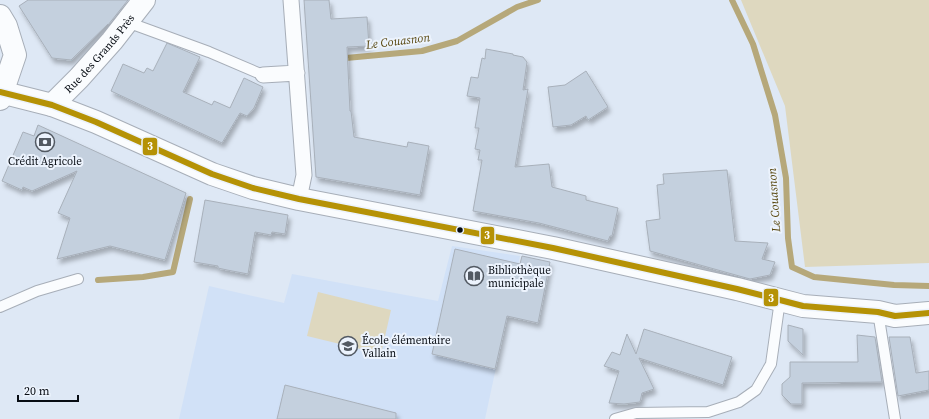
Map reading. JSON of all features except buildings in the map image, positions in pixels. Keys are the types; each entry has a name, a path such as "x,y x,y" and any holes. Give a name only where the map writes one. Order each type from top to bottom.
{"main road":[{"name":"Rue des Grands Près","path":"52,105 112,41 144,0"},
{"path":"0,16 6,26 15,55 1,94 52,105 96,122 212,174 253,188 553,248 737,289 803,306 878,312 895,316 929,313"}],"street":[{"path":"291,0 304,175 299,198"},
{"path":"263,75 297,73"}],"lane":[{"path":"127,22 209,52 263,75"},
{"path":"0,307 38,291 78,279"},
{"path":"615,419 636,413 708,412 739,402 756,390 771,364 780,300"},
{"path":"878,312 895,419"}],"shaded area":[{"path":"741,0 929,0 929,263 805,267 785,106"},
{"name":"École élémentaire Vallain","path":"452,246 520,256 485,419 179,419 209,286 284,303 292,274 438,301"},
{"path":"318,292 391,310 381,354 307,336"}],"waterway":[{"name":"Le Couasnon","path":"346,58 422,51 457,41 517,7 538,0"},
{"name":"Le Couasnon","path":"732,0 753,44 775,115 786,178 788,238 792,267 814,277 894,285 929,286"},
{"name":"Le Couasnon","path":"98,280 143,277 173,272 190,199"}],"transit line":[{"name":"3","path":"0,92 52,105 96,122 212,174 253,188 299,199 553,248 737,289 803,306 878,312 895,316 929,313"}],"place":[{"name":"Crédit Agricole","path":"45,142"},
{"name":"Bibliothèque municipale","path":"474,276"},
{"name":"École élémentaire Vallain","path":"348,346"}]}
